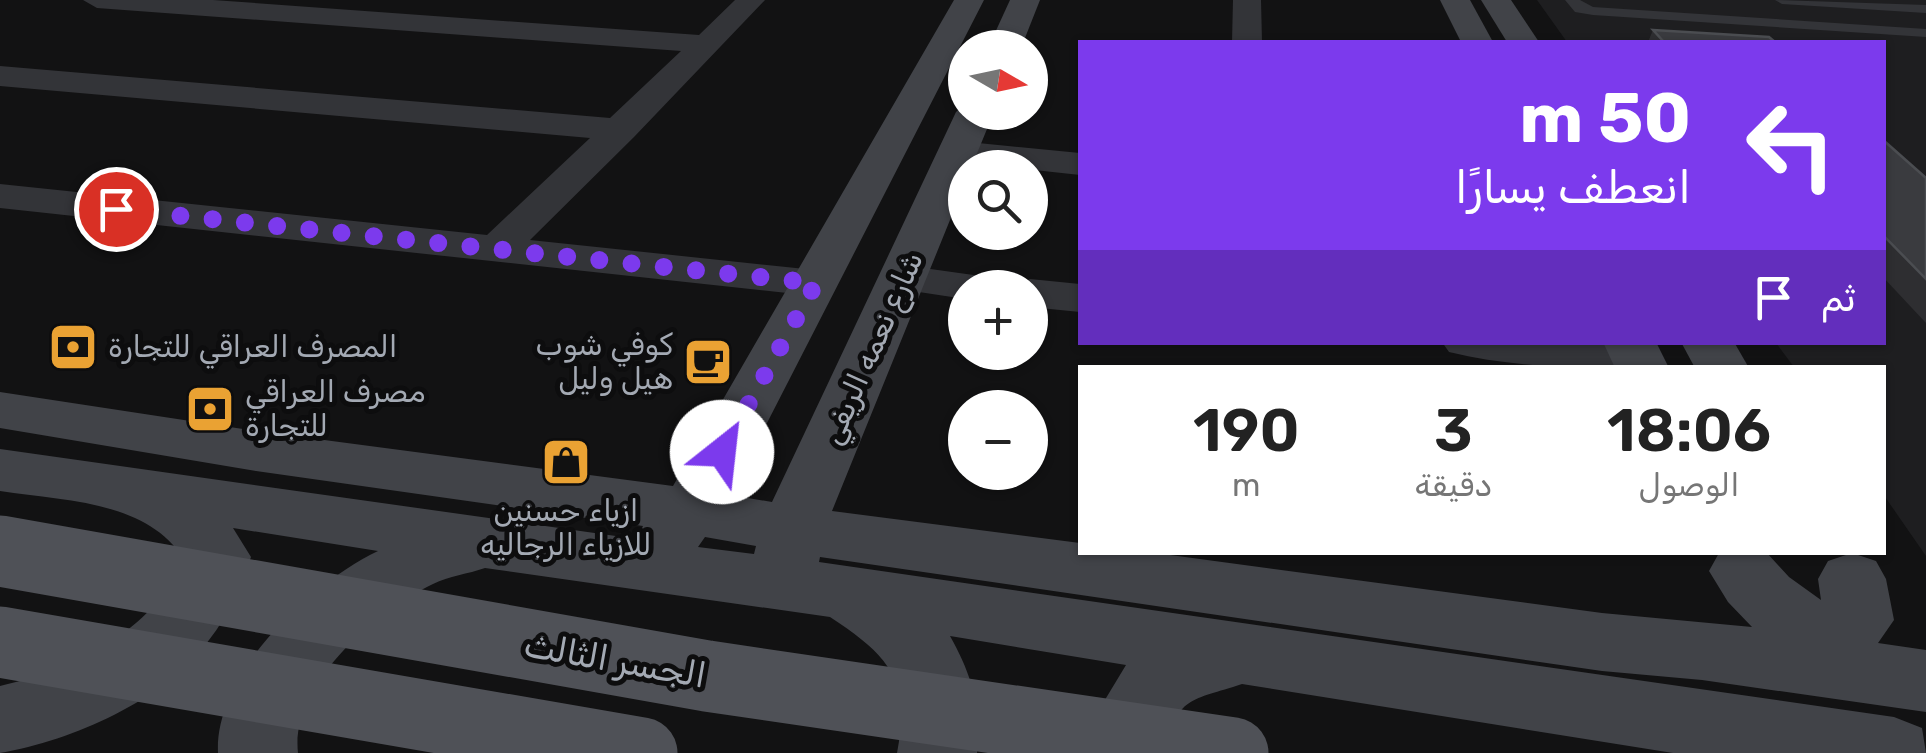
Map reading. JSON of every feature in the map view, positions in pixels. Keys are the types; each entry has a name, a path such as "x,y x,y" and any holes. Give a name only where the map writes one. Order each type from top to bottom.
{"main road":[{"name":"الجسر الثالث","path":"0,551 706,676 1233,753"},
{"path":"0,642 642,753"}],"street":[{"path":"283,14 310,0"},
{"path":"497,249 750,0"},
{"path":"620,562 641,557 662,545 690,512 969,0"},
{"path":"1012,30 1024,0"},
{"path":"1247,40 1248,0"},
{"path":"1455,0 1476,40"},
{"path":"1496,0 1521,40"},
{"path":"118,1 704,44"},
{"path":"0,76 622,130"},
{"path":"966,132 1078,163"},
{"name":"شارع نعمه الريفي","path":"801,567 902,278 966,132"},
{"path":"1,197 816,283"},
{"path":"902,278 948,283"},
{"path":"1048,294 1078,298"},
{"path":"1500,345 1637,357"},
{"path":"0,410 256,451 690,512 884,613 910,634 930,663 940,703 937,753"},
{"path":"0,470 620,562 801,567 1428,618 1602,642 1702,650 1919,687"},
{"path":"0,720 86,694 151,652 200,600 218,556 209,539 193,521 157,501 102,486"},
{"path":"258,753 256,736 268,700 298,652 326,622 372,585 422,559 499,546"},
{"path":"1739,562 1778,611 1827,630 1849,628 1858,620 1844,566"},
{"path":"1702,650 1737,641 1755,630 1755,606 1739,562"},
{"path":"1844,566 1919,687"},
{"path":"801,567 1270,657 1894,753"},
{"path":"1428,618 1450,685"},
{"path":"1126,753 1131,724 1146,689 1180,668 1232,657 1270,657"}],"lane":[{"path":"1572,0 1580,9 1593,11 1926,33"},
{"path":"1711,0 1754,40"},
{"path":"1782,0 1926,9"}],"shaded area":[{"path":"1537,0 1926,0 1926,556 1886,498 1886,365 1792,365 1778,345 1886,345 1886,40 1566,40"}],"building":[{"path":"1653,30 1773,40 1662,40"},
{"path":"1886,143 1926,178 1926,279 1886,238"}],"place":[{"name":"المصرف العراقي للتجارة","path":"73,347"},
{"name":"كوفي شوب هيل وليل","path":"708,362"},
{"name":"مصرف العراقي للتجارة","path":"210,409"},
{"name":"ازياء حسنين للازياء الرجاليه","path":"566,462"}],"route":[{"path":"116,209 816,283 722,452"}]}
